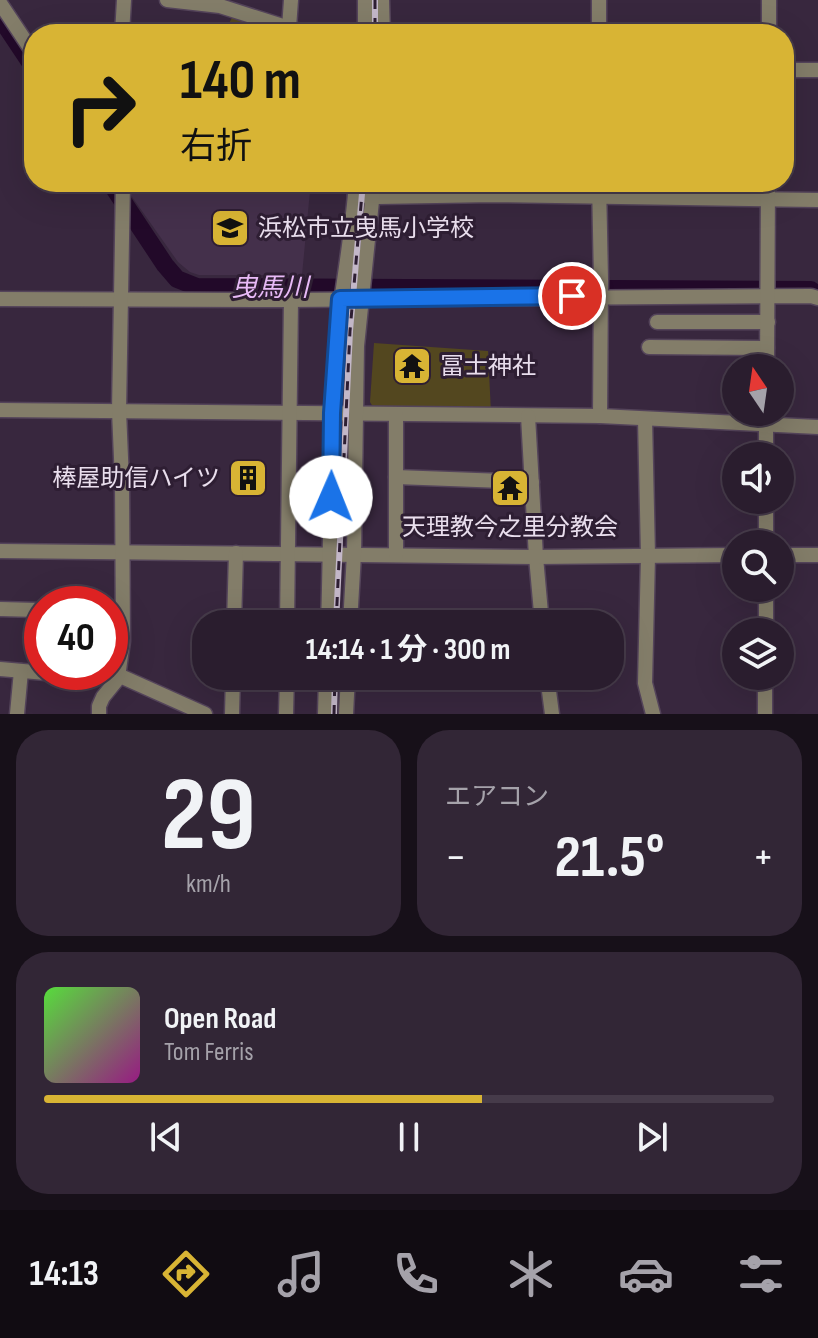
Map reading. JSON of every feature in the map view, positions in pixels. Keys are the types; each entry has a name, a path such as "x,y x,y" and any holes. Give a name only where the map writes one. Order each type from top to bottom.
{"street":[{"path":"123,24 124,0"},
{"path":"167,0 220,6 228,4 279,24"},
{"path":"289,24 291,0"},
{"path":"365,0 365,24"},
{"path":"382,0 383,24"},
{"path":"599,0 599,24"},
{"path":"769,0 769,24"},
{"path":"0,3 24,39"},
{"path":"794,70 818,70"},
{"path":"122,192 119,411 122,586"},
{"path":"328,610 332,413 341,291 354,192"},
{"path":"351,610 357,346 375,192"},
{"path":"599,192 600,416"},
{"path":"645,192 818,200"},
{"path":"767,192 767,354"},
{"path":"0,299 291,300 341,291 768,291 818,298"},
{"path":"287,610 291,300"},
{"path":"657,322 768,322"},
{"path":"649,347 767,348"},
{"path":"0,410 722,418"},
{"path":"396,415 396,555"},
{"path":"528,416 541,610"},
{"path":"645,419 648,556 645,683 653,714"},
{"path":"794,423 818,427"},
{"path":"396,477 532,482"},
{"path":"0,551 536,557 722,555"},
{"path":"234,610 236,553"},
{"path":"794,555 818,555"},
{"path":"0,609 24,610"},
{"path":"0,669 24,671"},
{"path":"17,714 21,671"},
{"path":"128,679 205,714"},
{"path":"99,714 103,697 109,690"},
{"path":"232,714 233,690"},
{"path":"286,714 287,690"},
{"path":"325,714 326,690"},
{"path":"346,714 347,690"},
{"path":"549,690 552,714"},
{"path":"765,690 765,714"}],"shaded area":[{"path":"233,16 259,24 229,24"},
{"name":"浜松市立曳馬小学校","path":"310,192 302,275 199,275 190,272 178,262 130,194"},
{"path":"374,343 488,351 491,413 373,407 370,402"}],"waterway":[{"name":"曳馬川","path":"0,17 24,53"},
{"name":"曳馬川","path":"117,192 165,265 177,279 197,287 811,290"}],"railway":[{"path":"375,0 375,24"},
{"path":"337,610 350,331 362,192"},
{"path":"334,714 335,690"}],"place":[{"name":"浜松市立曳馬小学校","path":"230,228"},
{"name":"冨士神社","path":"412,366"},
{"name":"棒屋助信ハイツ","path":"248,478"},
{"name":"天理教今之里分教会","path":"510,488"}],"route":[{"path":"331,497 332,413 340,299 572,296"}]}
